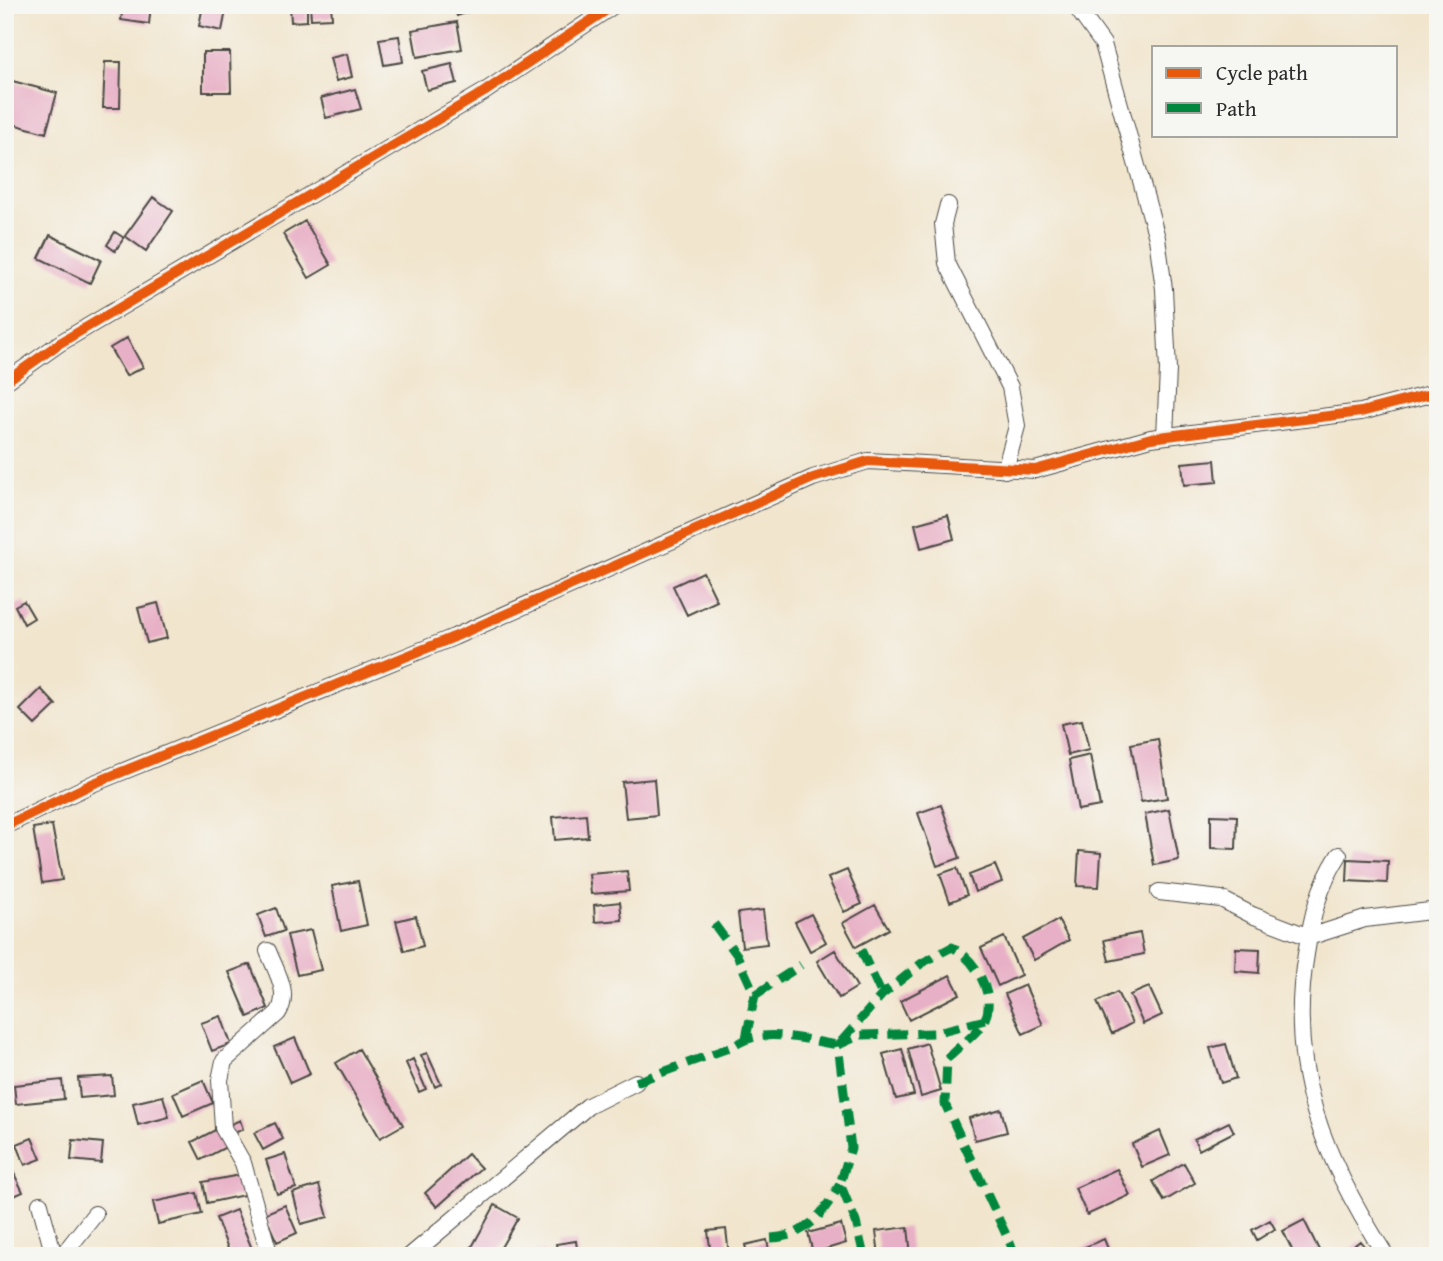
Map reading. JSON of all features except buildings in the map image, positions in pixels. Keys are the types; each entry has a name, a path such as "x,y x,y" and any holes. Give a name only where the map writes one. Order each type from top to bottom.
{"street":[{"path":"5,382 60,343 484,92 614,5"},
{"path":"1071,5 1077,8 1103,44 1157,239 1164,289 1168,357 1165,436"},
{"path":"948,205 943,224 947,263 1010,387 1017,426 1005,470"},
{"path":"5,826 92,784 454,637 813,478 868,461 1035,470 1165,436 1361,412 1438,392"},
{"path":"1339,855 1327,882 1317,893 1308,937 1298,998 1302,1060 1319,1127 1353,1205 1386,1256"},
{"path":"1159,892 1221,899 1252,915 1308,937 1365,919 1438,910"},
{"path":"268,951 285,995 284,1004 278,1013 224,1061 220,1080 223,1128 243,1163 270,1256"},
{"path":"410,1256 589,1106 636,1082"},
{"path":"40,1204 54,1256"},
{"path":"62,1256 69,1243 95,1214"}],"marked path":[{"path":"714,924 737,955 755,995 746,1038"},
{"path":"636,1082 757,1037 784,1036 838,1045 882,995 922,963 952,947 961,952 976,969 988,1002 983,1023 947,1059 945,1104 1016,1256"},
{"path":"861,950 882,995"},
{"path":"755,995 801,965"},
{"path":"864,1256 856,1222 840,1184 851,1148 838,1045 861,1035 934,1033 985,1020"},
{"path":"771,1238 795,1233 813,1222 840,1184"}],"cycle path":[{"path":"5,382 60,343 484,92 614,5"},
{"path":"5,826 92,784 454,637 813,478 868,461 1035,470 1151,438 1361,412 1438,392"}]}
